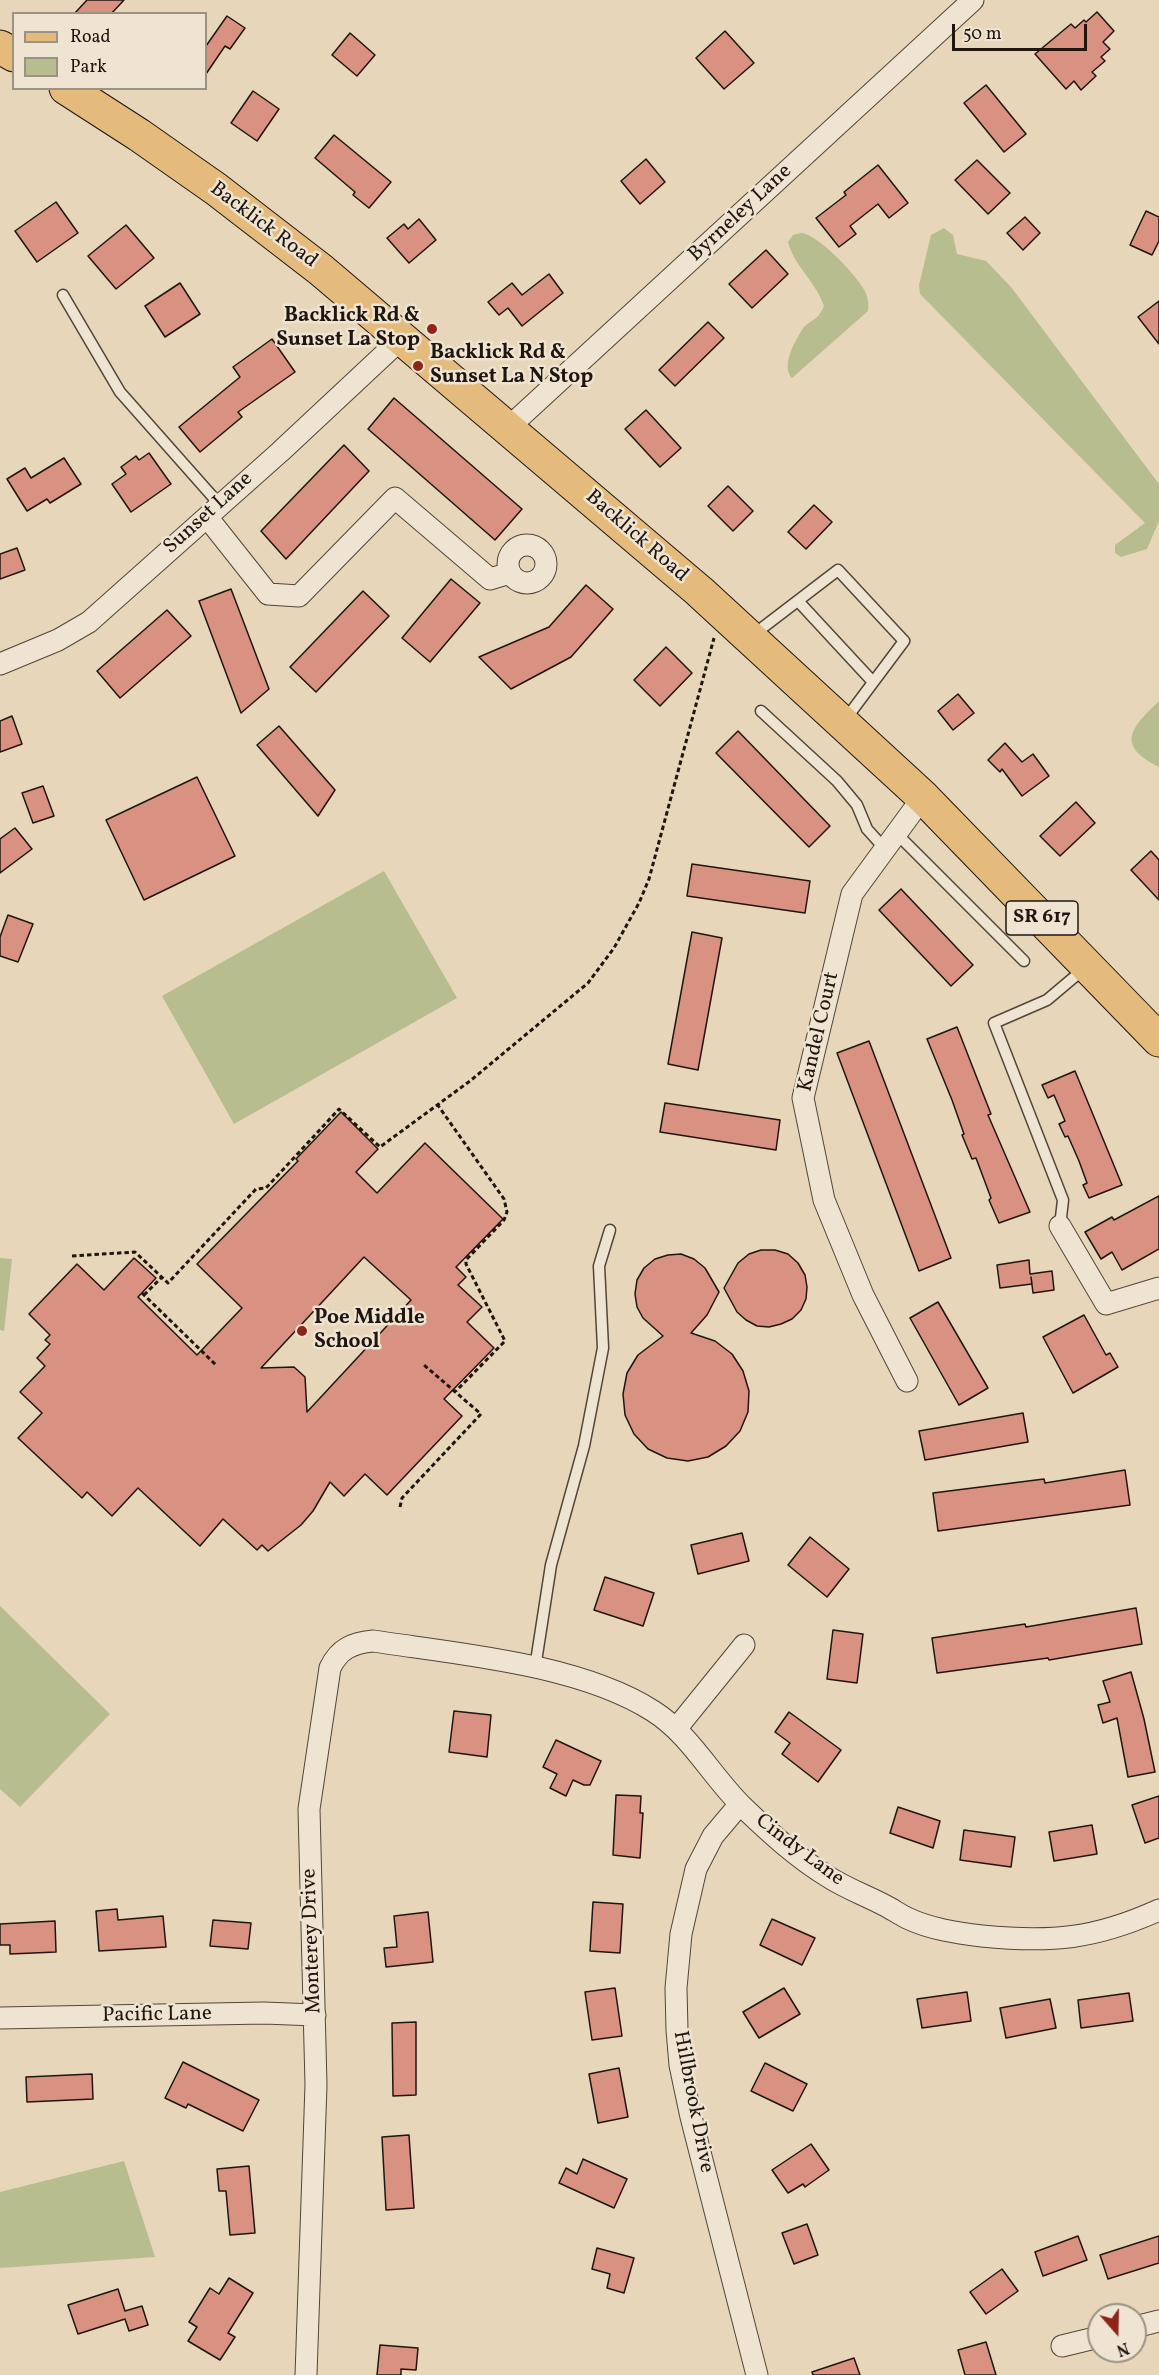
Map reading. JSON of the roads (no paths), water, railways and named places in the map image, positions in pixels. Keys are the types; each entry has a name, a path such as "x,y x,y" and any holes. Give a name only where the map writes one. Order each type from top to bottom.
{"main road":[{"name":"Backlick Road","path":"69,90 216,189 314,265 725,615 923,797 1159,1040"}],"street":[{"name":"Byrneley Lane","path":"508,428 973,0"},
{"name":"Sunset Lane","path":"0,664 58,640 88,622 214,511 402,338"},
{"path":"214,511 268,594 299,596 395,498 490,579 510,573"},
{"name":"Kandel Court","path":"907,1381 863,1295 824,1200 803,1098 852,894 923,797"},
{"path":"1060,1226 1106,1304 1159,1288"},
{"name":"Monterey Drive","path":"306,2375 316,2135 309,1809 332,1662 344,1648 359,1642 373,1641 477,1658"},
{"path":"676,1729 744,1645"},
{"name":"Cindy Lane","path":"477,1658 535,1668 598,1685 654,1712 676,1729 740,1804 778,1841 825,1875 907,1918 962,1933 1013,1939 1059,1939 1093,1934 1125,1925 1159,1910"},
{"name":"Hillbrook Drive","path":"740,1804 713,1836 696,1869 681,1934 676,1989 677,2030 691,2116 757,2375"},
{"name":"Pacific Lane","path":"0,2018 264,2013 315,2015"},
{"path":"1062,2346 1087,2340"}],"lane":[{"path":"63,296 120,392 214,511"},
{"path":"750,638 838,570 904,640 843,723"},
{"path":"798,601 873,682"},
{"path":"761,711 837,781 857,805 867,829 890,841 1024,961"},
{"path":"1060,1226 1063,1200 994,1023 1047,1000 1088,965"},
{"path":"535,1668 551,1566 584,1446 603,1348 599,1266 610,1230"}],"place":[{"name":"Backlick Rd & Sunset La Stop","path":"432,329"},
{"name":"Backlick Rd & Sunset La N Stop","path":"418,366"},
{"name":"Poe Middle School","path":"302,1331"}]}
